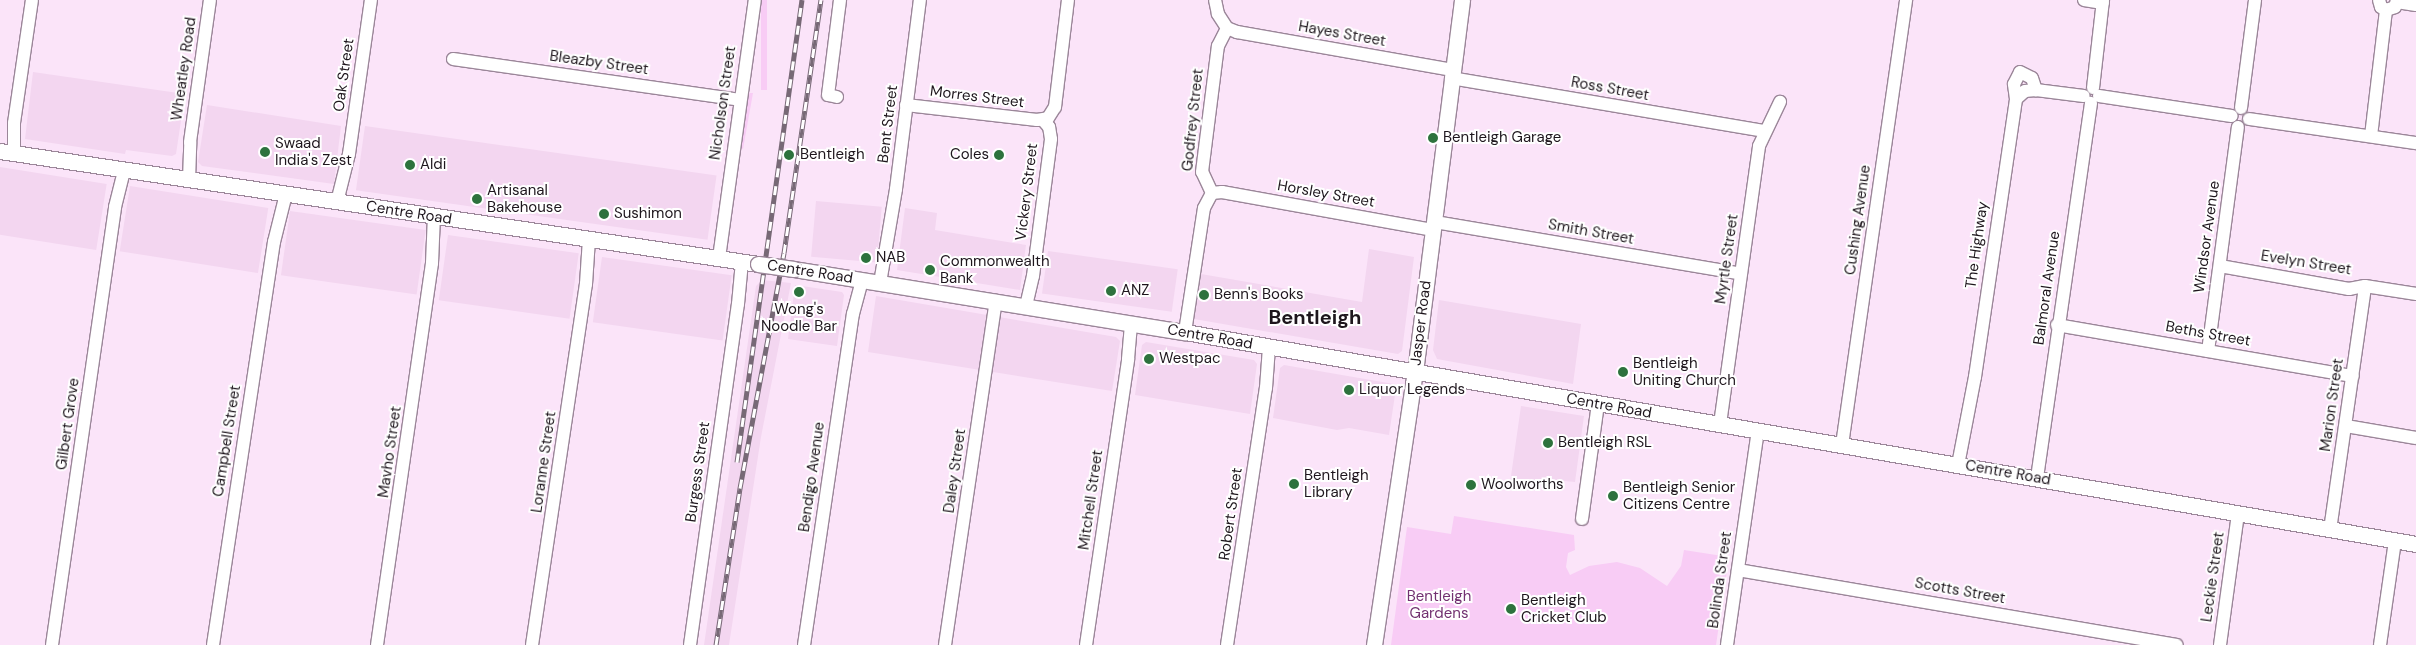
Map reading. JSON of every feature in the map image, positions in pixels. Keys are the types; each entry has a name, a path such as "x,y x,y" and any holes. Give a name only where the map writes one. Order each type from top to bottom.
{"main road":[{"name":"Jasper Road","path":"1374,645 1415,372 1462,0"},
{"name":"Centre Road","path":"6,152 794,269 996,301 2416,544"}],"street":[{"path":"6,152 14,123 32,0"},
{"name":"Wheatley Road","path":"185,179 210,0"},
{"name":"Oak Street","path":"342,202 371,0"},
{"name":"Nicholson Street","path":"716,258 755,0"},
{"path":"837,96 828,95 840,0"},
{"name":"Bent Street","path":"884,283 920,0"},
{"path":"1043,120 1052,114 1055,107 1068,0"},
{"path":"1215,0 1218,14 1227,28"},
{"name":"Cushing Avenue","path":"1842,445 1906,0"},
{"path":"2084,0 2103,2"},
{"name":"Windsor Avenue","path":"2208,351 2255,0"},
{"name":"Balmoral Avenue","path":"2037,478 2103,2"},
{"path":"2371,136 2390,3 2416,5"},
{"name":"Hayes Street","path":"1227,28 1237,32 1452,74"},
{"name":"Godfrey Street","path":"1212,193 1202,172 1218,46 1227,28"},
{"name":"Bleazby Street","path":"454,59 740,100"},
{"name":"The Highway","path":"1958,465 1975,377 2016,99 2014,84 2020,72 2032,78 2036,90"},
{"name":"Ross Street","path":"1452,74 1764,131"},
{"path":"2016,99 2026,91 2036,90 2091,96 2416,143"},
{"name":"Myrtle Street","path":"1720,424 1759,146 1764,131 1780,102"},
{"name":"Morres Street","path":"906,105 1043,120"},
{"name":"Vickery Street","path":"1029,307 1051,139 1049,127 1043,120"},
{"name":"Gilbert Grove","path":"52,645 120,169"},
{"name":"Horsley Street","path":"1212,193 1222,192 1434,226"},
{"path":"1185,332 1204,208 1212,193"},
{"name":"Campbell Street","path":"213,645 282,194"},
{"name":"Mavho Street","path":"377,645 439,217"},
{"name":"Smith Street","path":"1434,226 1742,274"},
{"name":"Loranne Street","path":"532,645 593,240"},
{"name":"Burgess Street","path":"690,645 738,304 749,263"},
{"name":"Evelyn Street","path":"2220,266 2349,289 2365,286 2416,294"},
{"name":"Bendigo Avenue","path":"804,645 858,279"},
{"name":"Marion Street","path":"2330,530 2365,286"},
{"name":"Daley Street","path":"945,645 996,301"},
{"name":"Mitchell Street","path":"1086,645 1134,324"},
{"name":"Beths Street","path":"2057,325 2353,376"},
{"name":"Robert Street","path":"1228,645 1272,348"},
{"path":"1582,519 1598,404"},
{"path":"2346,426 2416,438"},
{"name":"Bolinda Street","path":"1727,645 1758,431"},
{"name":"Leckie Street","path":"2220,645 2238,514"},
{"path":"2380,645 2395,541"},
{"name":"Scotts Street","path":"1738,570 2177,645"}],"shaded area":[{"path":"33,72 185,94 176,154 172,156 126,150 125,154 25,139"},
{"path":"207,105 341,126 334,184 202,166 198,162"},
{"path":"365,126 717,175 707,240 356,190"},
{"path":"0,167 107,184 96,250 0,235"},
{"path":"130,186 268,208 258,273 120,251"},
{"path":"816,201 882,207 877,263 811,257"},
{"path":"905,208 937,213 935,230 1026,245 1020,290 897,270"},
{"path":"290,211 426,230 417,294 281,275"},
{"path":"448,235 579,253 570,319 439,300"},
{"path":"1369,249 1414,257 1402,351 1398,354 1194,319 1201,274 1362,302"},
{"path":"1048,251 1178,269 1172,312 1042,294"},
{"path":"602,257 732,275 723,341 593,322"},
{"path":"762,280 791,283 761,437 729,645 704,645 756,286"},
{"path":"795,285 842,292 844,295 837,346 788,339"},
{"path":"876,296 1116,337 1120,341 1112,391 868,352"},
{"path":"1439,300 1581,324 1573,384 1437,359 1433,350"},
{"path":"1146,342 1254,360 1257,364 1250,414 1135,395 1142,345"},
{"path":"1284,365 1394,384 1396,388 1389,435 1349,428 1337,430 1273,418 1280,368"},
{"name":"Bentleigh RSL","path":"1521,406 1584,416 1575,482 1555,480 1554,487 1525,482 1510,483"}],"green space":[{"path":"761,0 767,0 767,90 761,90"},
{"path":"747,93 753,93 743,149 739,146"},
{"name":"Bentleigh Gardens","path":"1454,516 1574,535 1575,550 1568,553 1566,567 1570,575 1589,566 1617,562 1640,568 1667,586 1681,566 1684,550 1729,557 1716,645 1391,645 1407,527 1451,534"}],"railway":[{"path":"737,462 802,0"},
{"path":"716,645 740,488 784,253 821,0"}],"place":[{"name":"Bentleigh Garage","path":"1433,138"},
{"name":"Swaad India's Zest","path":"265,152"},
{"name":"Bentleigh","path":"789,155"},
{"name":"Coles","path":"999,155"},
{"name":"Aldi","path":"410,165"},
{"name":"Artisanal Bakehouse","path":"477,199"},
{"name":"Sushimon","path":"604,214"},
{"name":"NAB","path":"866,258"},
{"name":"Commonwealth Bank","path":"930,270"},
{"name":"ANZ","path":"1111,291"},
{"name":"Wong's Noodle Bar","path":"799,292"},
{"name":"Benn's Books","path":"1204,295"},
{"name":"Westpac","path":"1149,359"},
{"name":"Bentleigh Uniting Church","path":"1623,372"},
{"name":"Liquor Legends","path":"1349,390"},
{"name":"Bentleigh RSL","path":"1548,443"},
{"name":"Bentleigh Library","path":"1294,484"},
{"name":"Woolworths","path":"1471,485"},
{"name":"Bentleigh Senior Citizens Centre","path":"1613,496"},
{"name":"Bentleigh Cricket Club","path":"1511,609"}],"district":[{"name":"Bentleigh","path":"1315,317"}]}
